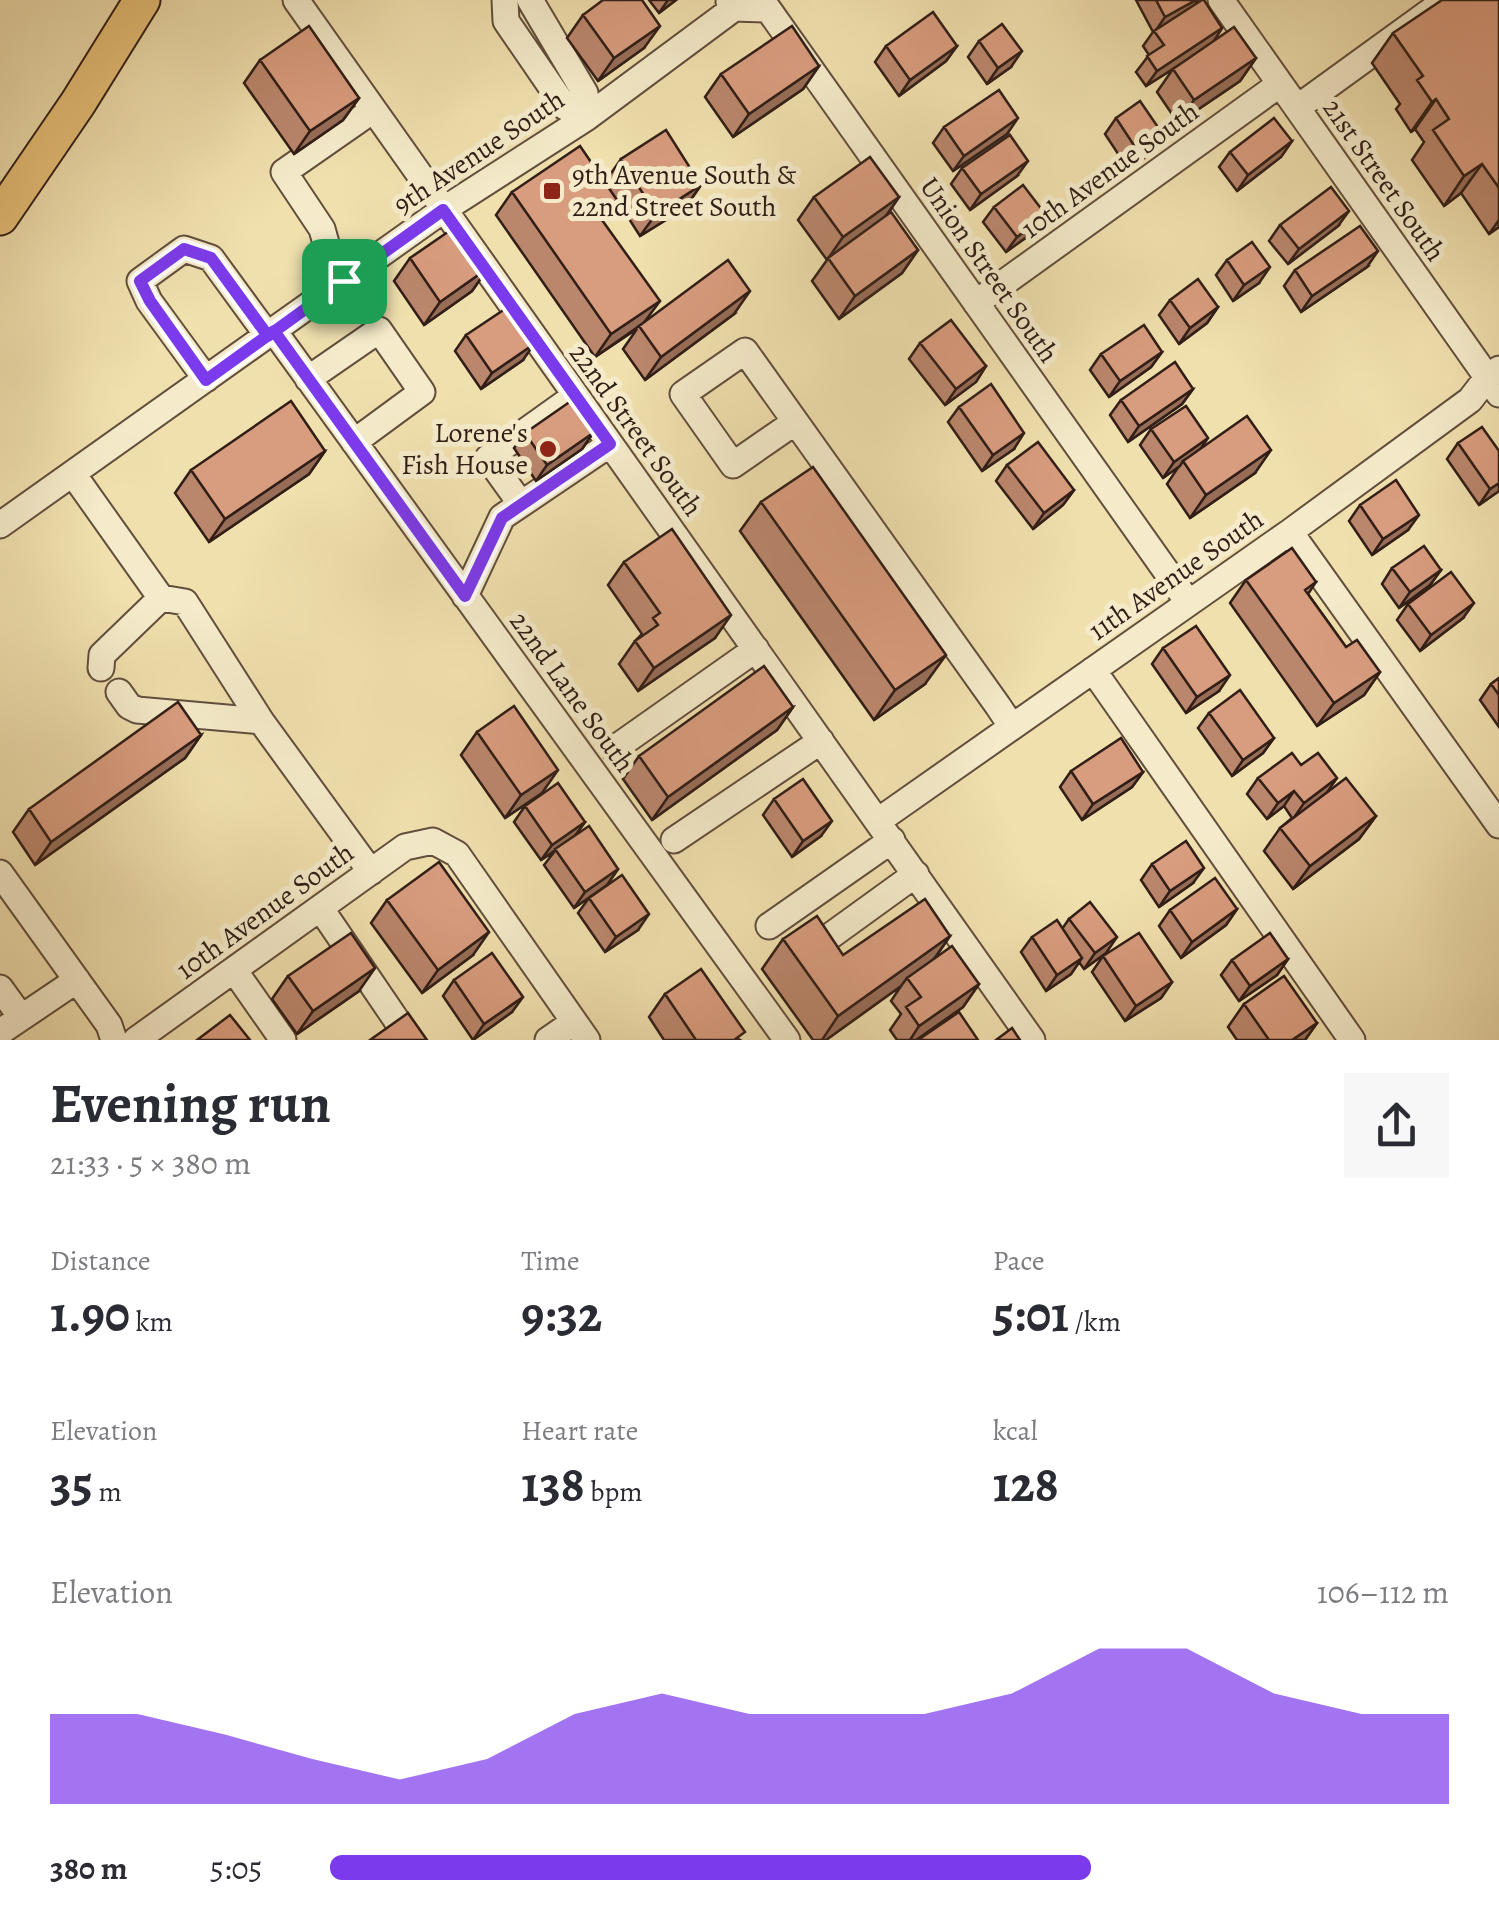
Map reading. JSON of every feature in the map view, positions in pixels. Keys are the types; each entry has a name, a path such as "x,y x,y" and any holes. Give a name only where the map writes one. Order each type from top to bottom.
{"highway":[{"path":"0,217 78,103 141,0"}],"street":[{"name":"22nd Street South","path":"296,0 1032,1040"},
{"path":"505,0 506,21 565,108 583,113 585,93 530,0"},
{"name":"21st Street South","path":"1220,0 1495,380"},
{"path":"1297,108 1446,0"},
{"name":"9th Avenue South","path":"0,525 735,3"},
{"name":"Union Street South","path":"735,3 768,9 1188,602"},
{"name":"10th Avenue South","path":"976,303 1280,84"},
{"path":"344,281 331,261 322,229 284,172 372,110"},
{"name":"22nd Lane South","path":"206,380 140,281 184,249 211,258 308,379 787,1040"},
{"path":"308,379 379,330 422,392 354,442"},
{"path":"796,422 733,465 683,394 745,351 796,422 1012,726"},
{"name":"11th Avenue South","path":"769,926 1012,726 1290,532 1495,380"},
{"path":"521,504 488,458 575,396"},
{"path":"465,596 502,518 610,444"},
{"path":"73,474 160,598 185,602 261,721 371,872"},
{"path":"1290,532 1499,825"},
{"path":"101,668 102,655 160,598"},
{"path":"614,750 756,650"},
{"path":"1093,670 1352,1040"},
{"path":"119,692 137,710 261,721"},
{"path":"674,840 822,741"},
{"name":"10th Avenue South","path":"136,1040 405,847 433,841 456,854 580,1031"},
{"path":"0,873 110,1024 114,1040"},
{"path":"810,950 916,874"},
{"path":"321,908 410,1040"},
{"path":"234,970 284,1040"},
{"path":"0,988 10,1024 76,980"},
{"path":"548,1040 580,1031"}],"building":[{"path":"603,0 642,0 660,26 614,58 583,15"},
{"path":"1156,0 1196,0 1165,17"},
{"path":"1202,0 1222,28 1157,71 1147,56 1164,45 1154,31"},
{"path":"1442,0 1499,0 1499,188 1482,164 1464,176 1433,130 1449,119 1417,80 1423,76 1393,33"},
{"path":"933,12 957,46 910,80 886,46"},
{"path":"1002,24 1022,51 998,68 979,41"},
{"path":"309,26 359,98 310,131 260,60"},
{"path":"792,26 819,66 749,114 721,74"},
{"path":"1234,27 1256,58 1194,100 1173,69"},
{"path":"999,90 1018,118 964,156 944,127"},
{"path":"1140,101 1164,136 1139,153 1116,118"},
{"path":"1274,118 1292,141 1248,175 1230,152"},
{"path":"666,130 701,185 656,214 621,159"},
{"path":"1010,135 1028,161 981,194 962,168"},
{"path":"580,146 617,200 597,213 660,301 611,334 512,192"},
{"path":"870,157 899,197 843,237 814,197"},
{"path":"1023,185 1046,215 1017,237 994,207"},
{"path":"1331,187 1349,211 1299,249 1280,225"},
{"path":"891,212 918,250 855,296 828,258"},
{"path":"458,225 488,268 440,302 410,258"},
{"path":"1360,226 1378,251 1312,296 1295,270"},
{"path":"1252,242 1270,267 1244,285 1227,260"},
{"path":"728,260 750,291 661,357 639,326"},
{"path":"1198,279 1218,307 1190,328 1170,300"},
{"path":"508,307 534,344 492,373 466,335"},
{"path":"951,320 986,366 956,389 920,343"},
{"path":"1144,325 1162,352 1120,381 1101,354"},
{"path":"1175,362 1193,389 1139,426 1121,400"},
{"path":"991,384 1024,433 993,455 959,407"},
{"path":"291,401 325,451 225,519 191,470"},
{"path":"571,401 593,433 547,465 525,433"},
{"path":"1186,406 1208,438 1174,462 1151,429"},
{"path":"1247,416 1271,450 1206,495 1183,461"},
{"path":"1482,427 1499,451 1499,483 1490,489 1458,443"},
{"path":"1038,442 1074,490 1044,513 1007,465"},
{"path":"813,467 946,655 895,690 761,502"},
{"path":"1396,480 1419,515 1383,539 1360,505"},
{"path":"672,529 731,615 654,668 635,641 658,625 653,618 660,613 624,562"},
{"path":"1424,546 1441,570 1410,592 1392,568"},
{"path":"1292,548 1316,582 1305,590 1346,647 1357,640 1380,672 1334,703 1246,580"},
{"path":"1451,572 1474,603 1431,635 1408,604"},
{"path":"1196,626 1230,675 1197,697 1163,648"},
{"path":"764,666 793,707 668,797 639,756"},
{"path":"1499,678 1499,695 1491,684"},
{"path":"1240,690 1274,738 1243,760 1209,713"},
{"path":"178,702 201,735 51,842 29,809"},
{"path":"514,706 558,770 521,795 477,732"},
{"path":"1121,738 1143,772 1093,804 1071,771"},
{"path":"1292,753 1301,765 1318,753 1337,778 1304,803 1294,791 1278,803 1258,778"},
{"path":"1346,778 1376,816 1310,866 1280,828"},
{"path":"803,779 832,821 803,841 774,799"},
{"path":"558,783 585,822 552,845 525,806"},
{"path":"589,826 618,869 585,892 555,849"},
{"path":"1186,841 1204,868 1170,891 1152,864"},
{"path":"439,862 489,932 438,970 387,900"},
{"path":"622,875 649,914 616,937 589,898"},
{"path":"1215,878 1237,909 1192,942 1170,910"},
{"path":"925,899 950,936 838,1016 783,939 817,916 843,955"},
{"path":"1090,902 1117,937 1095,953 1069,919"},
{"path":"1057,920 1082,958 1057,975 1032,937"},
{"path":"351,933 375,968 313,1011 288,976"},
{"path":"1139,933 1172,982 1136,1006 1103,956"},
{"path":"1270,933 1288,959 1250,986 1232,960"},
{"path":"952,946 979,984 919,1026 906,1007 921,997 907,978"},
{"path":"492,953 523,997 484,1024 454,980"},
{"path":"701,969 745,1032 734,1040 696,1040 665,994"},
{"path":"1284,976 1317,1023 1292,1040 1269,1040 1244,1004"},
{"path":"959,1012 978,1040 918,1040"},
{"path":"408,1013 427,1040 370,1040"},
{"path":"230,1015 250,1040 197,1040"},
{"path":"1012,1028 1020,1040 996,1040"}],"place":[{"name":"9th Avenue South & 22nd Street South","path":"552,191"},
{"name":"Lorene's Fish House","path":"548,449"}],"route":[{"path":"344,281 268,336 211,258 184,249 140,281 206,380 274,331 465,596 502,518 610,444 443,210 344,281"}]}
